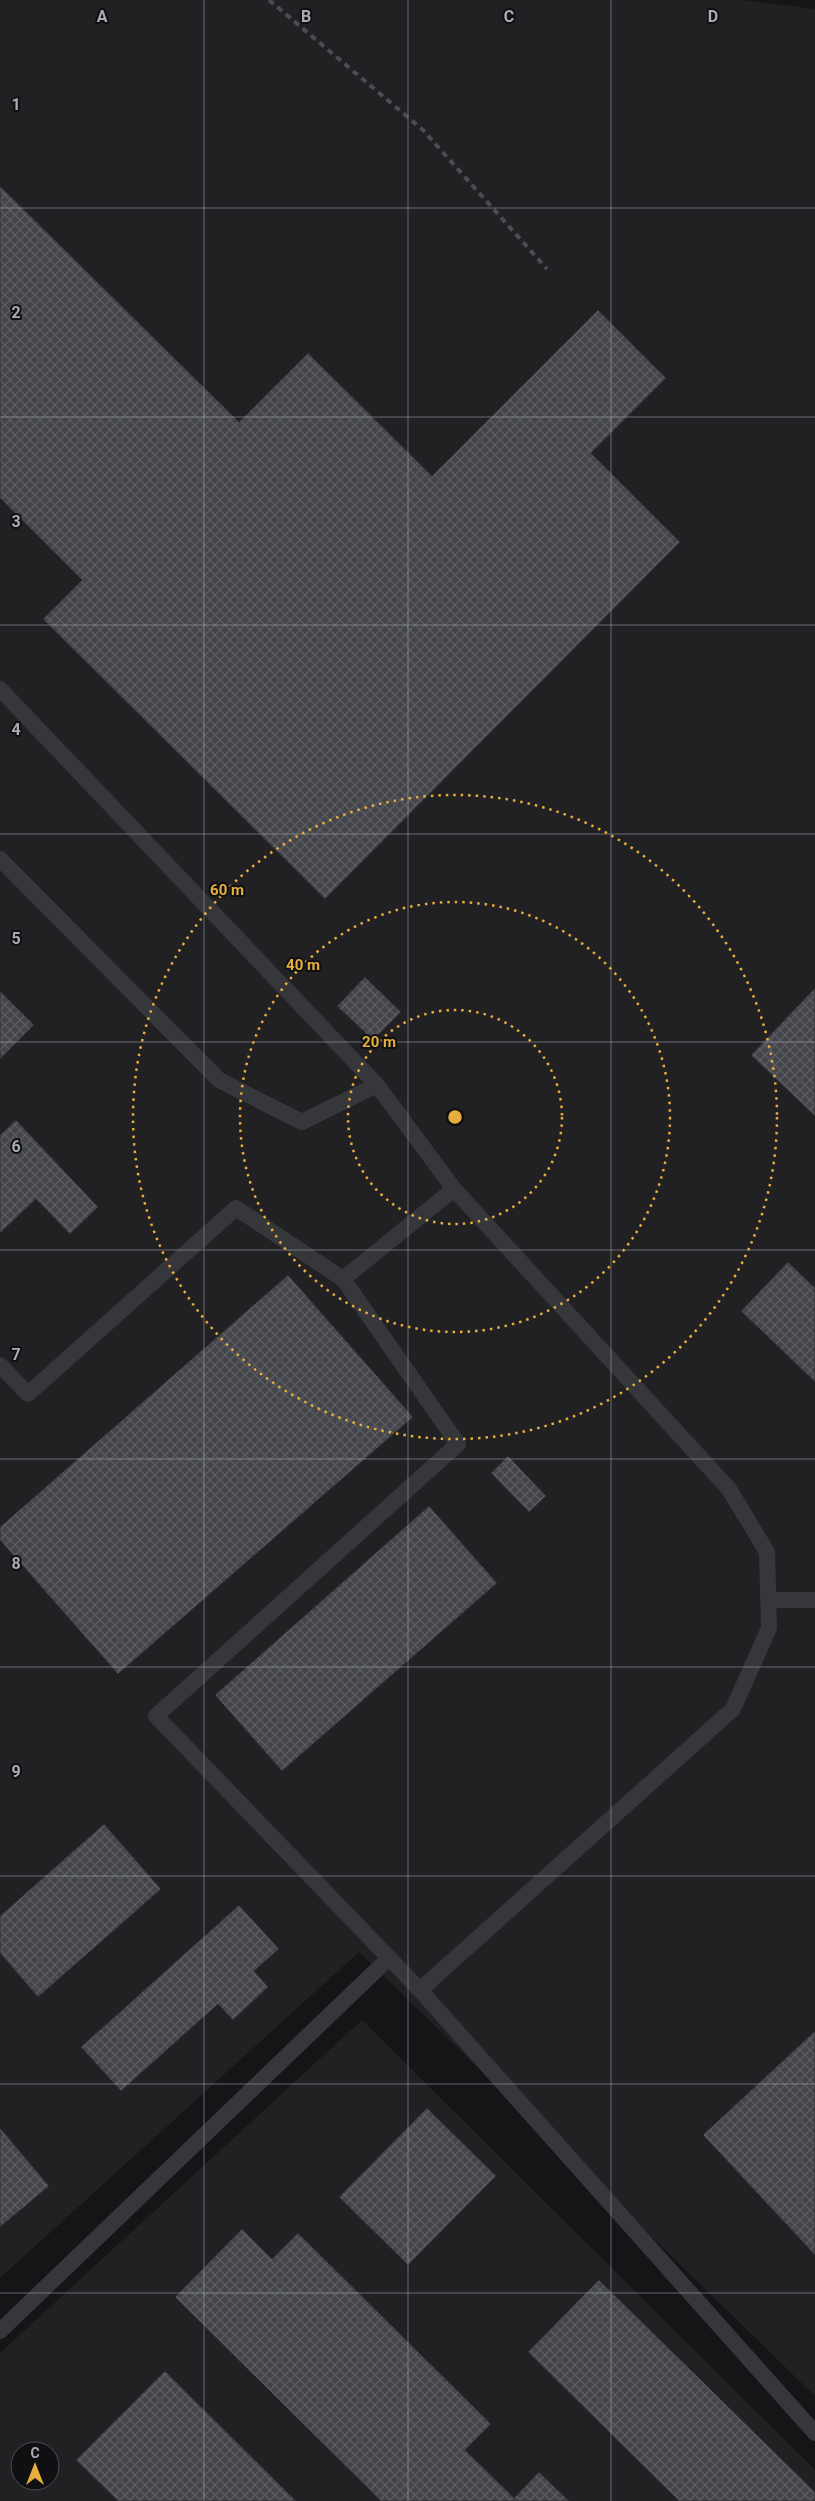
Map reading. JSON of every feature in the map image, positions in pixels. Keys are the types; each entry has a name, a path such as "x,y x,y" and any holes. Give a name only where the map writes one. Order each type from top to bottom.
{"lane":[{"path":"0,688 377,1085 454,1189 729,1489 767,1552 769,1628 733,1709 420,1990"},
{"path":"0,859 219,1080 302,1122 377,1085"},
{"path":"343,1279 454,1189"},
{"path":"0,1365 28,1394 236,1208 343,1279 458,1444 156,1716 420,1990 815,2433"},
{"path":"768,1600 815,1600"},
{"path":"0,2332 389,1958"}],"shaded area":[{"path":"0,0 742,0 815,9 815,2396 359,1952 0,2278"},
{"path":"362,2020 815,2470 815,2501 0,2501 0,2353"}],"building":[{"path":"0,186 239,422 308,353 432,476 598,310 666,378 591,453 680,542 325,899 43,619 82,580 0,498"},
{"path":"365,977 401,1012 373,1040 337,1006"},
{"path":"815,988 815,1116 751,1055"},
{"path":"0,991 34,1025 0,1059"},
{"path":"16,1120 98,1207 70,1234 36,1199 0,1233 0,1135"},
{"path":"788,1262 815,1288 815,1382 741,1311"},
{"path":"288,1275 413,1417 118,1674 0,1540 0,1527"},
{"path":"508,1456 546,1496 529,1512 491,1473"},
{"path":"429,1506 497,1583 282,1771 215,1695"},
{"path":"104,1824 161,1889 38,1997 0,1953 0,1916"},
{"path":"239,1905 279,1949 254,1971 268,1987 233,2020 218,2004 121,2091 81,2047"},
{"path":"815,2031 815,2255 703,2135"},
{"path":"427,2108 496,2176 408,2265 339,2197"},
{"path":"0,2128 49,2186 0,2227"},
{"path":"242,2229 272,2259 298,2233 491,2424 465,2450 514,2498 539,2472 569,2501 381,2501 175,2297"},
{"path":"599,2280 815,2492 815,2501 679,2501 528,2352"},
{"path":"165,2371 296,2501 118,2501 76,2460"}],"railway":[{"path":"269,0 423,130 547,269"}]}
